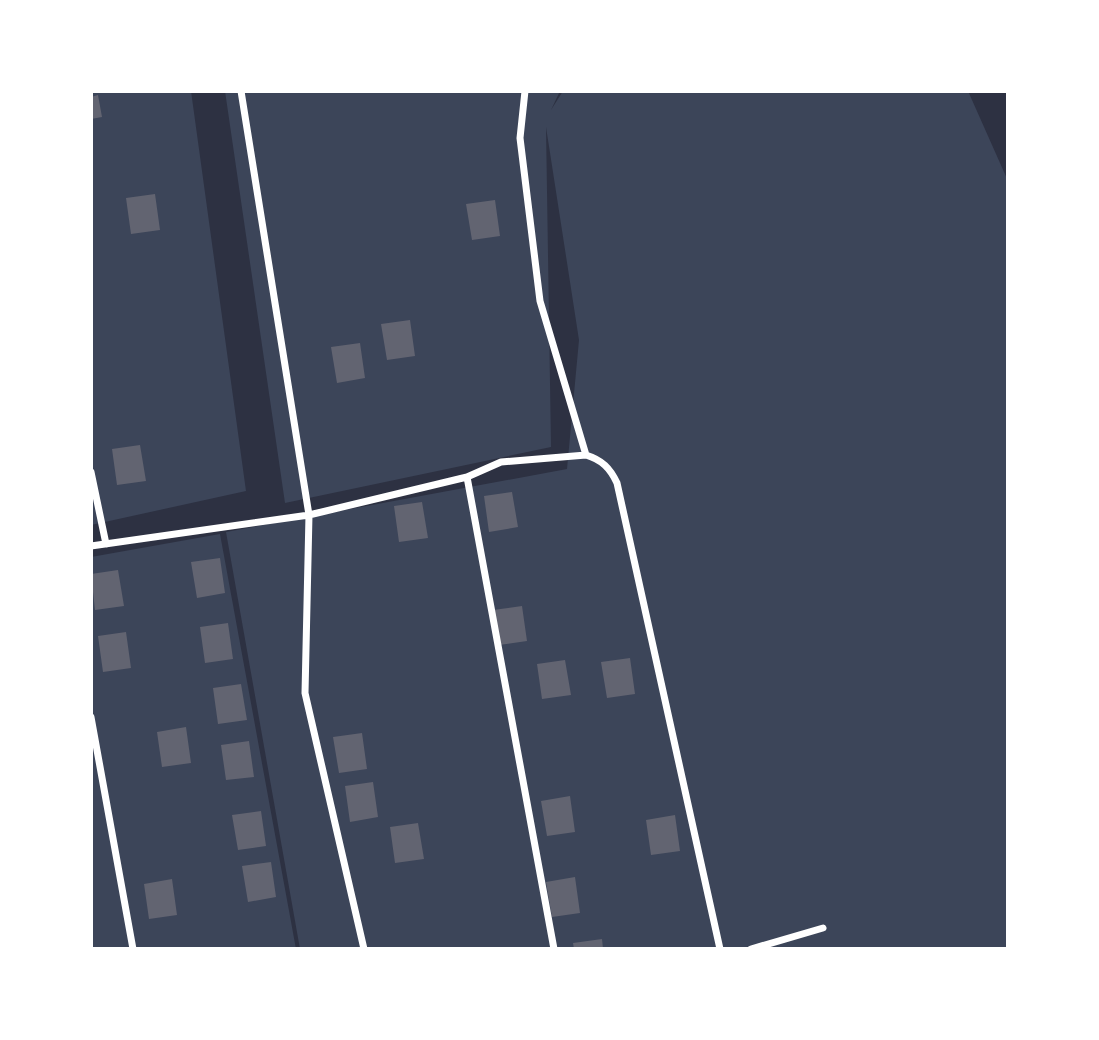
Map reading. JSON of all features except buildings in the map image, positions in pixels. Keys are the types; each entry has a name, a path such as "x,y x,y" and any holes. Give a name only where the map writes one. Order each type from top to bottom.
{"street":[{"path":"241,91 309,515 305,693 364,949"},
{"path":"525,91 520,138 540,301 586,455"},
{"path":"91,546 309,515 467,477 501,462 586,455 606,465 617,483 720,949"},
{"path":"91,472 106,544"},
{"path":"467,477 554,949"},
{"path":"91,717 134,949"},
{"path":"751,949 823,928"}],"shaded area":[{"path":"91,91 191,91 246,491 91,525"},
{"path":"225,91 560,91 551,110 563,91 968,91 1008,181 1008,949 300,949 226,532 567,469 579,340 546,127 551,447 285,503"},
{"path":"220,534 296,949 91,949 91,557"}]}
